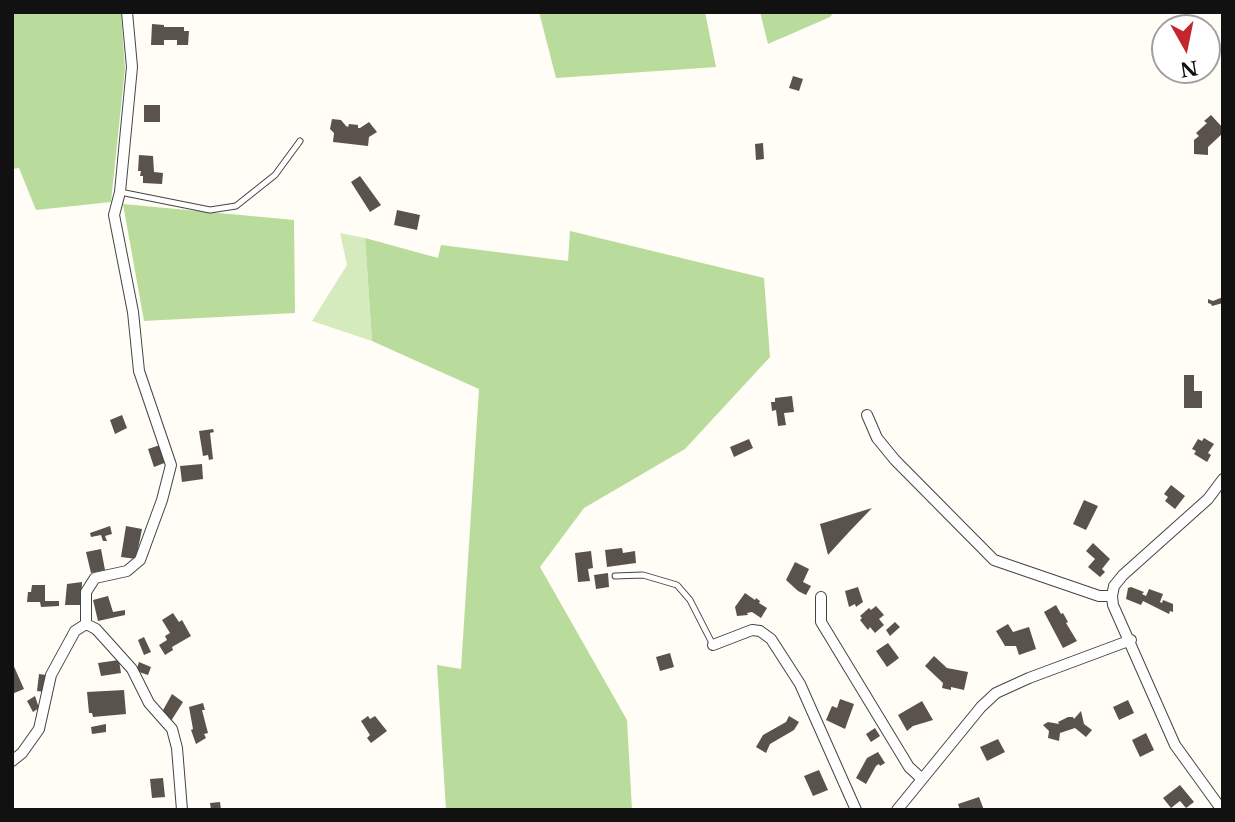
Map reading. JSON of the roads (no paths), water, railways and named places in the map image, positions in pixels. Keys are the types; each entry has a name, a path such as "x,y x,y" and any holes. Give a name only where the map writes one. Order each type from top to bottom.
{"street":[{"path":"86,624 86,592 95,578 127,571 140,560 162,500 171,465 139,371 134,312 114,215 120,192 132,67 127,12"},
{"path":"867,415 877,438 895,460 994,560 1100,596 1112,596"},
{"path":"1222,810 1175,745 1113,605 1112,596 1114,586 1123,575 1208,499 1223,479"},
{"path":"821,597 821,622 909,767 922,779"},
{"path":"12,761 22,754 39,729 51,675 75,631 86,624"},
{"path":"86,624 96,629 132,669 149,703 172,729 177,748 182,810"},
{"path":"713,645 752,631 760,631 771,639 800,684 856,810"},
{"path":"897,810 981,707 996,693 1130,640"}],"lane":[{"path":"120,192 210,210 236,206 275,175 300,141"},
{"path":"615,576 643,575 677,585 690,600 713,645"}]}
